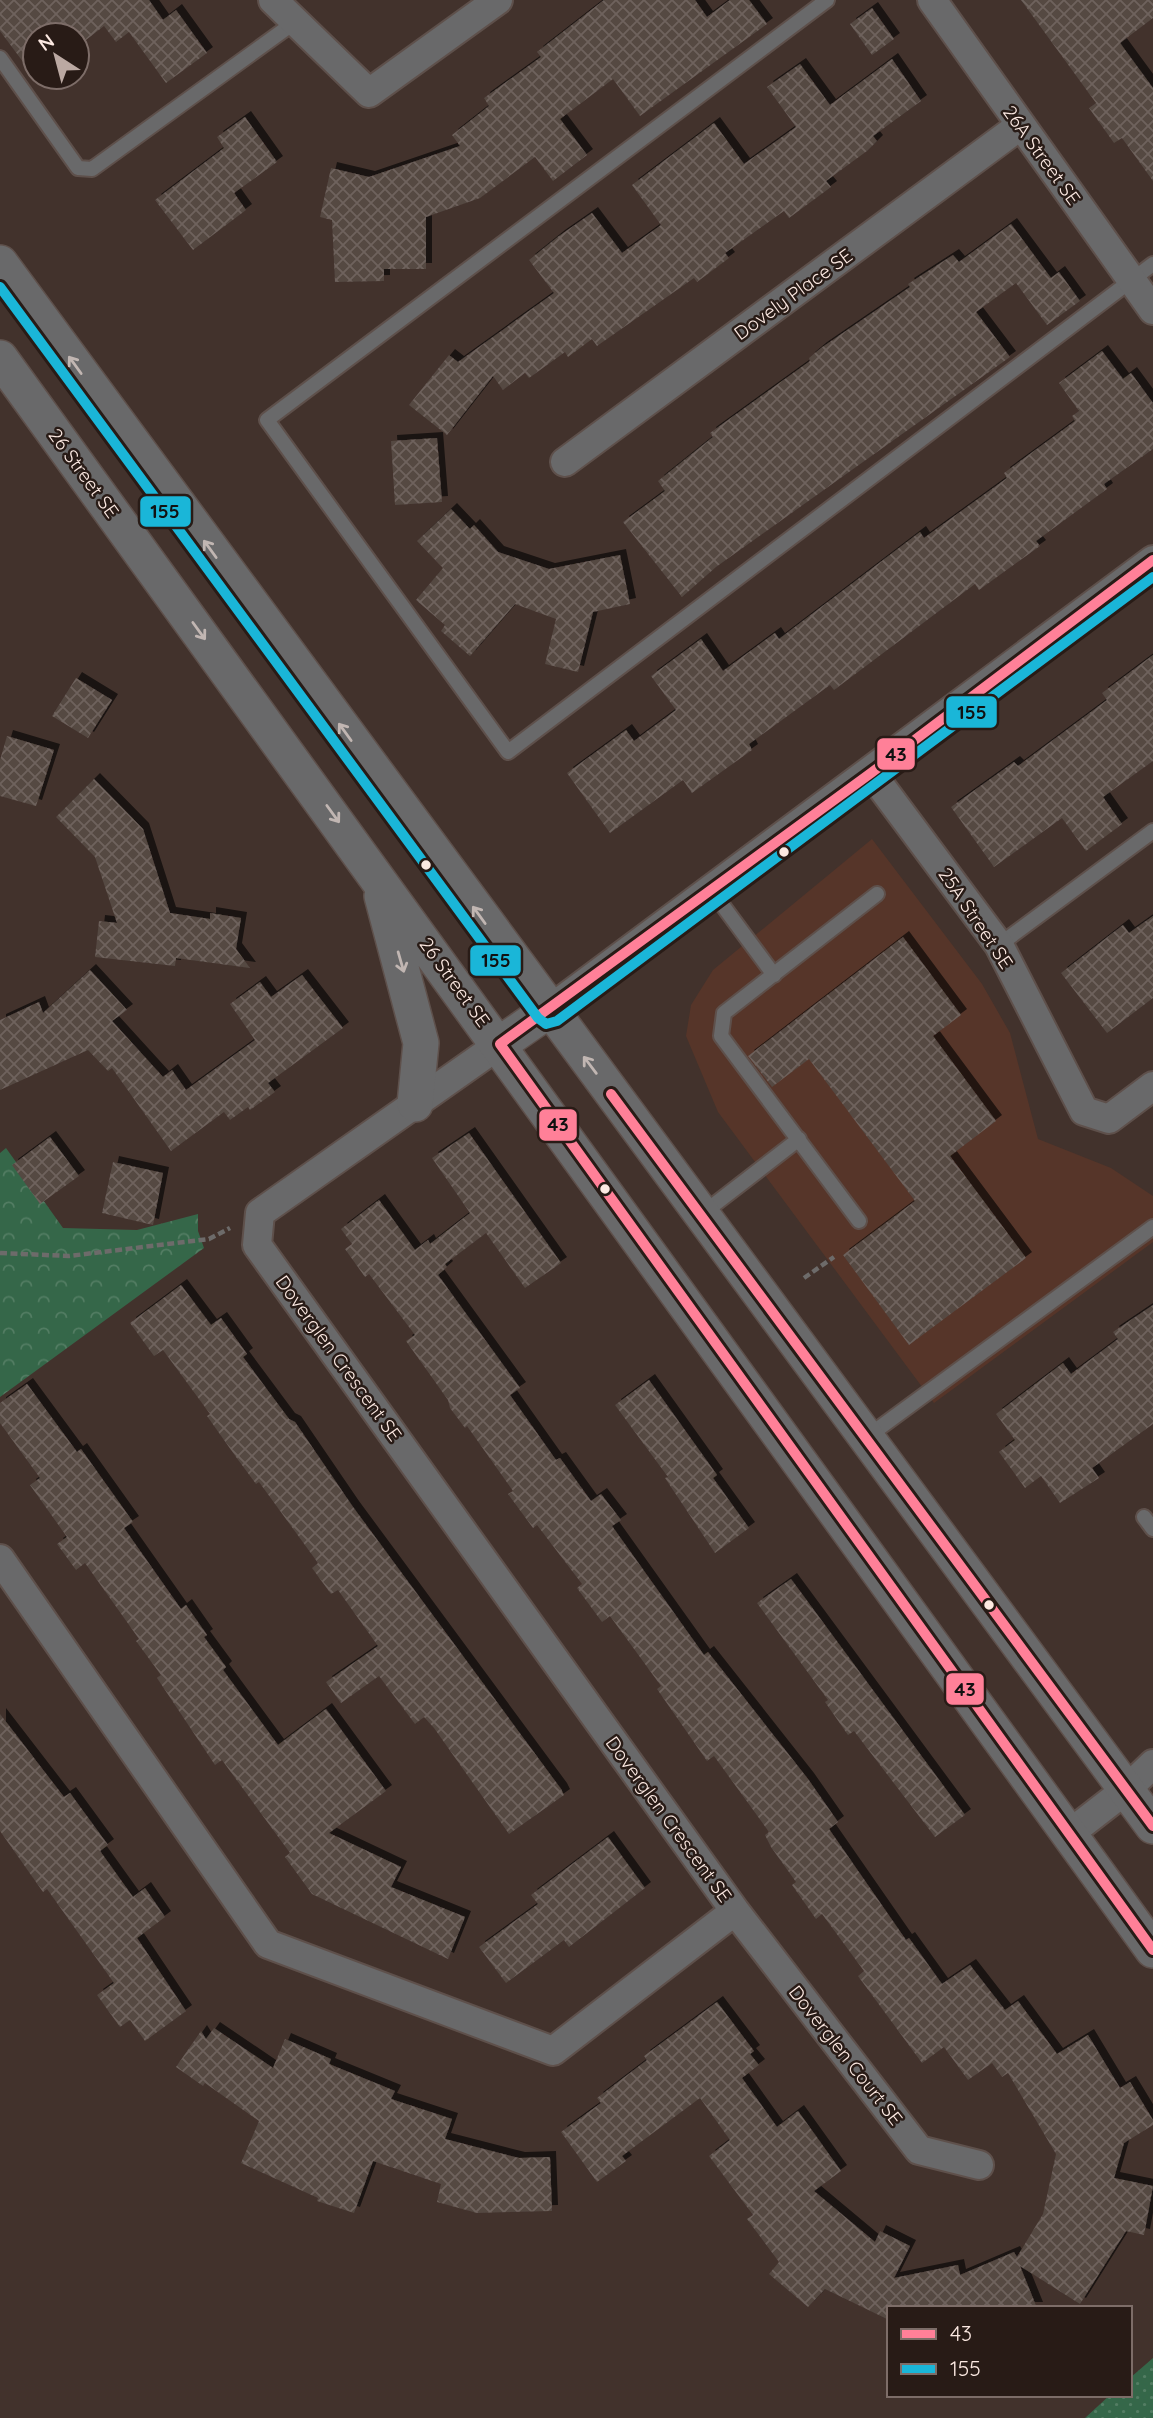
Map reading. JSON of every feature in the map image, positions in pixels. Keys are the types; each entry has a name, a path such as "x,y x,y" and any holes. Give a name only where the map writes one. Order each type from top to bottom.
{"street":[{"path":"273,0 369,93 498,0"},
{"name":"26A Street SE","path":"932,0 1021,125 1142,272 1153,310"},
{"name":"Dovely Place SE","path":"565,462 1021,125"},
{"path":"0,263 1153,1826"},
{"name":"26 Street SE","path":"0,358 500,1044 1153,1950"},
{"path":"260,1213 549,1010 712,891 1153,560"},
{"name":"25A Street SE","path":"872,773 999,944 1084,1111 1109,1119 1153,1086"},
{"path":"375,873 421,1043 415,1104"},
{"name":"Doverglen Crescent SE","path":"0,1559 268,1944 553,2051 735,1911 257,1245 260,1213"},
{"path":"1069,1834 1127,1789 1153,1764"},
{"name":"Doverglen Court SE","path":"735,1911 919,2150 979,2165"}],"lane":[{"path":"827,0 267,420 508,752 1142,272"},
{"path":"0,58 78,168 92,169 295,22"},
{"path":"999,944 1153,831"},
{"path":"712,891 774,975"},
{"path":"859,1221 722,1036 724,1013 877,894"},
{"path":"701,1215 799,1139"},
{"path":"866,1437 1153,1227"}],"path":[{"path":"0,1253 69,1256 209,1239 260,1213"},
{"path":"804,1278 834,1257"}],"shaded area":[{"path":"872,839 982,984 1010,1033 1038,1139 1111,1168 1153,1196 1153,1242 934,1403 718,1112 686,1036 691,1005 713,970"}],"green space":[{"path":"6,1148 63,1228 137,1230 198,1214 198,1231 204,1248 0,1397 0,1153"},
{"path":"1153,2358 1153,2418 1085,2418 1108,2397 1132,2397 1132,2376"}],"building":[{"path":"0,0 149,0 163,20 176,10 207,53 166,83 129,32 116,42 104,26 91,36 91,21 21,21 21,59 0,31"},
{"path":"604,0 695,0 707,17 730,0 749,0 767,24 640,116 613,79 560,119 587,155 553,181 535,157 480,198 426,217 426,269 384,269 384,281 335,282 332,220 320,217 331,168 369,177 460,146 452,135 489,106 484,98 541,57 537,52"},
{"path":"1021,0 1153,0 1153,18 1120,43 1153,88 1153,181 1122,138 1114,143 1089,108 1096,103"},
{"path":"872,8 894,39 872,55 850,24"},
{"path":"892,59 921,101 873,136 877,141 867,151 826,181 831,187 789,218 784,211 725,253 729,258 697,282 694,278 597,346 592,339 568,357 565,352 529,378 525,373 503,390 493,376 447,435 409,405 449,355 458,362 554,293 529,260 559,236 592,213 622,253 661,225 632,185 714,123 744,164 796,127 767,87 800,64 830,105"},
{"path":"245,117 277,162 234,193 246,210 193,250 155,200 224,148 217,137"},
{"path":"1011,224 1051,278 1059,272 1080,301 1047,325 1016,283 976,312 1010,357 716,567 682,597 623,522 665,491 658,481 713,437 710,433 810,361 809,358 821,348 910,287 908,284 953,255 959,262"},
{"path":"1102,351 1123,379 1131,373 1153,403 1153,449 1104,484 1107,489 1036,541 1040,546 979,590 975,584 834,690 830,685 749,744 752,750 692,793 683,780 610,833 567,773 626,730 634,741 676,710 651,676 701,639 723,671 775,633 779,639 920,532 924,538 1007,478 1004,473 1075,421 1072,416 1079,411 1059,383"},
{"path":"437,438 442,502 395,505 391,441"},
{"path":"451,509 470,529 474,525 498,552 549,569 620,555 630,604 593,612 578,672 545,664 556,619 515,604 470,656 441,631 445,625 416,600 443,568 417,541"},
{"path":"1153,655 1153,761 1103,797 1122,824 1086,851 1062,818 994,867 951,807 1014,762 1018,766 1107,700 1102,693"},
{"path":"76,678 112,700 88,738 52,716"},
{"path":"7,736 54,750 36,806 0,796 0,760"},
{"path":"94,779 143,829 170,913 210,919 210,913 241,918 236,949 250,968 176,958 175,966 95,957 99,921 117,923 95,857 56,817"},
{"path":"1153,916 1153,998 1107,1033 1061,973 1123,925 1129,933"},
{"path":"903,937 961,1015 933,1036 996,1121 950,1156 1026,1258 909,1345 843,1255 915,1201 809,1059 772,1087 748,1056"},
{"path":"90,970 127,1010 112,1021 163,1077 172,1070 186,1090 255,1040 230,1004 260,982 271,997 302,975 343,1028 268,1083 275,1092 250,1110 248,1107 230,1120 224,1112 171,1151 112,1068 108,1071 88,1050 0,1090 0,1020 39,1002 43,1013"},
{"path":"469,1133 561,1263 525,1288 486,1233 445,1264 447,1267 438,1275 520,1388 510,1395 556,1460 560,1458 591,1501 601,1494 621,1520 612,1526 704,1655 708,1652 808,1779 838,1822 829,1829 906,1940 909,1938 942,1984 970,1965 1005,2010 1018,2001 1057,2054 1088,2035 1120,2088 1130,2082 1153,2120 1153,2125 1124,2143 1114,2178 1153,2186 1144,2235 1126,2231 1080,2304 1020,2266 1036,2306 887,2306 887,2319 825,2289 808,2307 769,2274 779,2262 747,2219 753,2215 709,2156 730,2140 700,2098 622,2156 626,2161 597,2182 561,2132 601,2103 597,2098 647,2060 644,2056 717,2002 754,2051 750,2054 759,2065 742,2078 777,2127 798,2111 841,2171 814,2191 875,2242 880,2231 910,2246 894,2278 958,2265 960,2275 1014,2252 1017,2257 1043,2214 1056,2154 1008,2073 1002,2077 992,2063 968,2080 944,2047 922,2063 858,1976 864,1971 822,1914 816,1919 792,1885 796,1882 765,1835 769,1832 714,1756 707,1761 657,1689 661,1686 610,1616 602,1622 577,1588 582,1584 537,1525 533,1528 508,1494 513,1491 467,1426 465,1428 450,1408 448,1400 406,1341 415,1335 369,1274 365,1277 345,1249 352,1244 341,1229 379,1200 415,1250 428,1240 430,1244 470,1213 432,1158"},
{"path":"50,1137 79,1176 40,1204 12,1165"},
{"path":"113,1162 163,1173 153,1225 102,1213"},
{"path":"181,1285 211,1325 221,1318 247,1354 243,1357 289,1419 295,1422 353,1507 561,1789 564,1795 509,1834 434,1728 424,1717 415,1724 379,1676 341,1703 326,1682 378,1646 338,1590 331,1594 312,1568 318,1563 259,1482 256,1484 236,1457 207,1416 210,1414 163,1350 154,1356 130,1323"},
{"path":"1153,1305 1153,1424 1092,1468 1099,1478 1060,1503 1041,1476 1025,1488 999,1452 1015,1440 996,1414 1063,1363 1071,1374 1118,1339 1113,1332"},
{"path":"649,1380 717,1475 713,1478 749,1528 715,1553 665,1478 668,1477 615,1405"},
{"path":"27,1384 77,1452 81,1449 133,1522 124,1528 181,1609 186,1605 207,1635 204,1637 226,1667 223,1670 278,1745 326,1709 386,1791 329,1833 401,1867 391,1887 465,1917 448,1959 312,1894 285,1857 290,1853 222,1760 215,1765 157,1678 161,1675 136,1641 139,1639 85,1563 76,1570 57,1544 67,1537 30,1485 40,1478 0,1423 0,1403"},
{"path":"791,1579 965,1815 935,1837 854,1731 848,1735 825,1702 828,1700 757,1603"},
{"path":"0,1714 64,1797 70,1793 108,1845 100,1851 133,1897 145,1888 165,1917 137,1938 186,2011 145,2041 130,2020 120,2027 97,1995 114,1983 47,1889 43,1892 0,1831"},
{"path":"608,1837 645,1888 569,1947 564,1940 506,1983 479,1947 538,1904 531,1895"},
{"path":"214,2028 273,2068 285,2039 331,2059 329,2064 395,2091 391,2099 452,2119 445,2139 519,2158 550,2157 552,2211 477,2213 437,2202 441,2184 373,2161 354,2213 317,2201 318,2198 241,2163 259,2121 205,2083 203,2086 176,2067 201,2031 206,2039"}],"transit line":[{"name":"155","path":"0,287 538,1018 546,1024 557,1021 1153,577"},
{"name":"43","path":"1153,560 871,773 500,1044 1153,1950"},
{"name":"43","path":"611,1094 1153,1826"}]}
